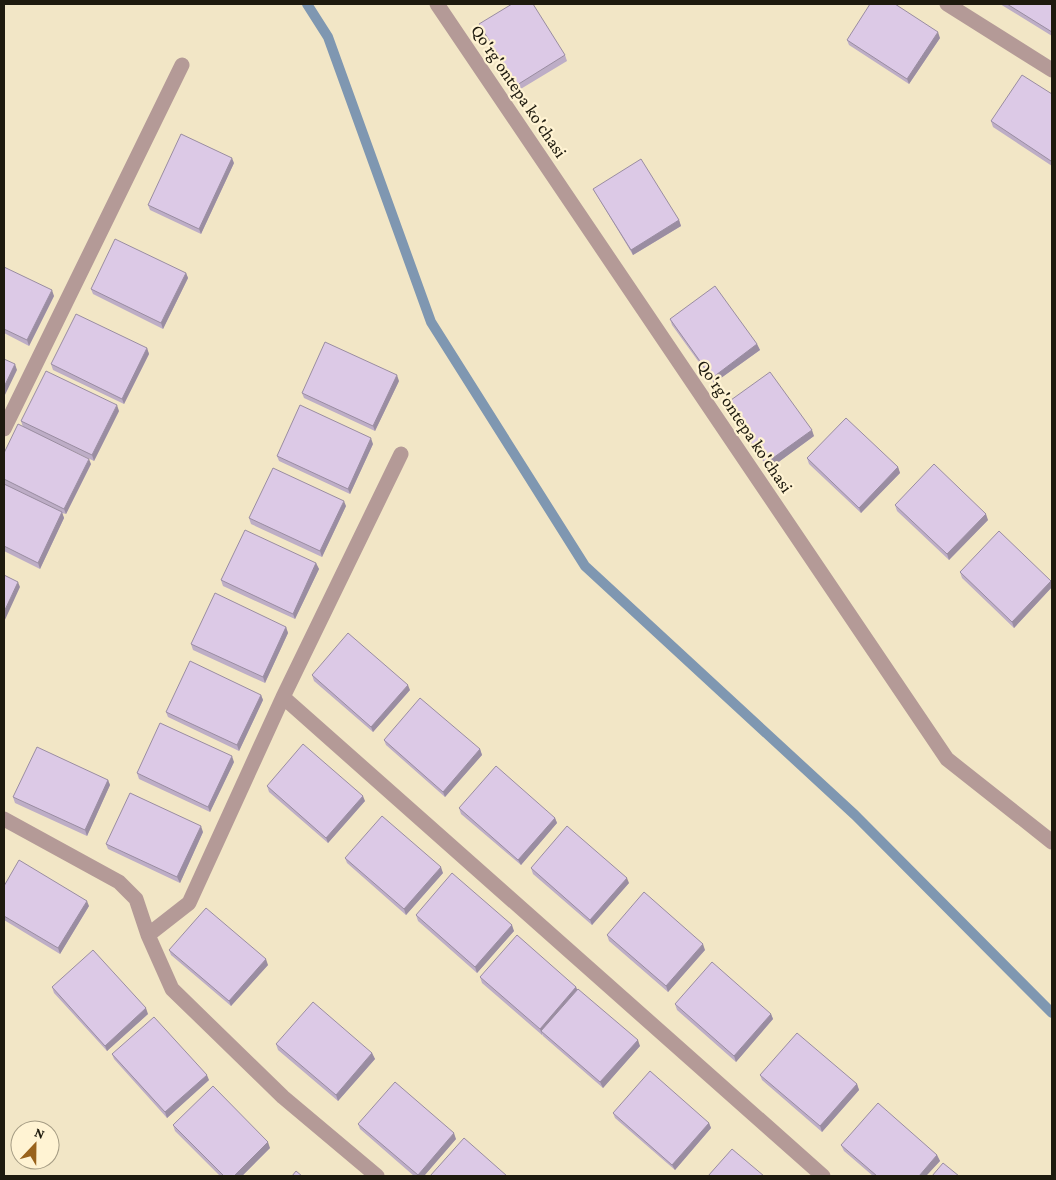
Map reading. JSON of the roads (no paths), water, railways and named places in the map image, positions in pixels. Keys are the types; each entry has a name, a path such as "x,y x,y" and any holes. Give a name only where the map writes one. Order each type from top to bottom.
{"street":[{"name":"Qo'rg'ontepa ko'chasi","path":"437,4 947,759 1052,842"},
{"path":"947,4 1052,70"},
{"path":"4,429 182,65"},
{"path":"148,935 189,903 284,697 401,454"},
{"path":"284,697 823,1176"},
{"path":"4,819 119,882 136,899 148,935 172,990 283,1097 378,1176"}],"waterway":[{"path":"307,4 328,37 431,322 585,566 855,815 1052,1013"}]}
